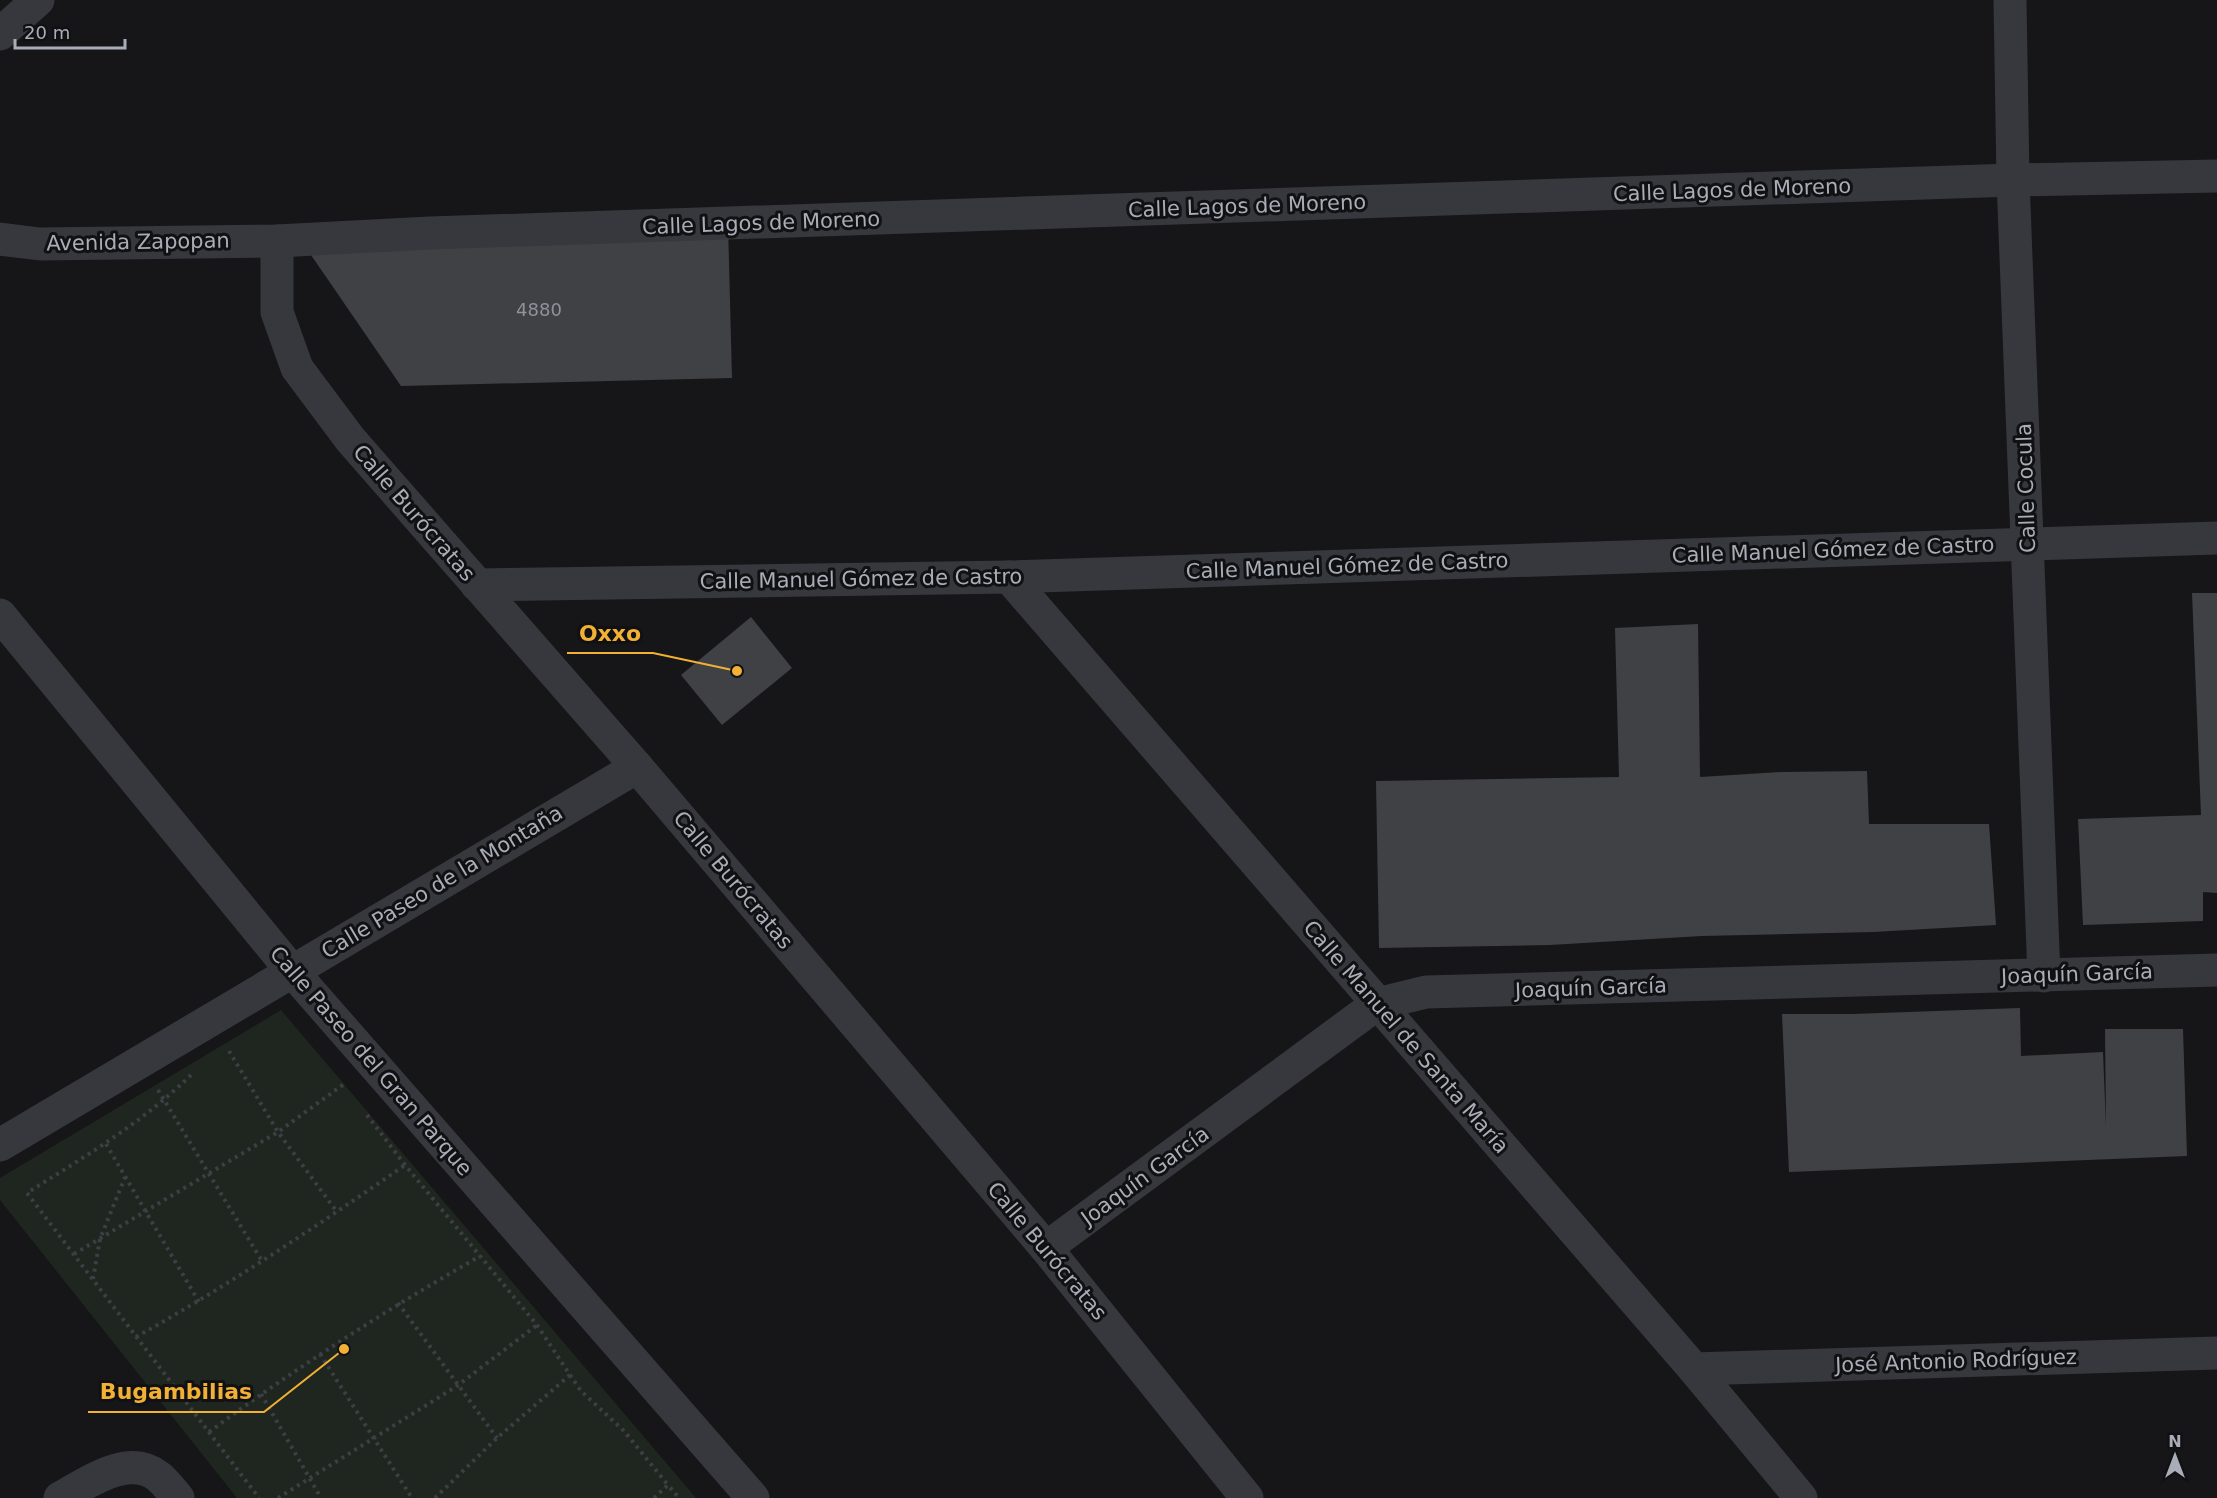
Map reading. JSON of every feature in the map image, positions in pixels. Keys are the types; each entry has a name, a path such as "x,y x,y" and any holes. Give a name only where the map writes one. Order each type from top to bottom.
{"street":[{"path":"0,34 38,0"},
{"name":"Calle Cocula","path":"2010,0 2013,180 2044,976"},
{"name":"Calle Lagos de Moreno","path":"277,241 442,233 2013,180 2217,176"},
{"name":"Avenida Zapopan","path":"0,239 40,244 277,241"},
{"name":"Calle Burócratas","path":"277,241 277,312 297,368 350,439 637,767 1047,1248 1248,1498"},
{"name":"Calle Manuel Gómez de Castro","path":"477,585 1009,577 2217,538"},
{"name":"Calle Manuel de Santa María","path":"1009,577 1694,1369 1801,1498"},
{"name":"Calle Paseo del Gran Parque","path":"0,615 292,971 753,1498"},
{"name":"Calle Paseo de la Montaña","path":"0,1145 637,767"},
{"name":"Joaquín García","path":"1047,1248 1377,1004 1426,992 2217,970"},
{"name":"José Antonio Rodríguez","path":"1694,1369 2217,1353"},
{"path":"60,1498 109,1471 134,1467 157,1475 178,1498"}],"path":[{"path":"224,1043 278,1132 337,1212"},
{"path":"139,1063 165,1100 262,1261"},
{"path":"199,1068 165,1100 106,1144 27,1193 259,1498"},
{"path":"337,1075 351,1093"},
{"path":"74,1254 278,1132 344,1084"},
{"path":"364,1111 405,1165 537,1325 581,1391 624,1431 679,1498"},
{"path":"106,1144 199,1302"},
{"path":"136,1337 199,1302 405,1165"},
{"path":"93,1280 99,1239 125,1177"},
{"path":"208,1432 398,1303 480,1256"},
{"path":"398,1303 497,1438"},
{"path":"278,1498 457,1386 537,1325"},
{"path":"320,1354 412,1498"},
{"path":"435,1498 497,1438 570,1375"},
{"path":"261,1394 321,1498"},
{"path":"654,1498 668,1485"}],"shaded area":[{"path":"281,1010 696,1498 237,1498 0,1200 0,1178"}],"building":[{"path":"728,224 732,378 401,386 300,239"},
{"path":"2192,593 2217,593 2217,893 2203,892 2203,921 2083,925 2078,819 2201,815"},
{"path":"751,617 792,668 722,725 681,675"},
{"path":"1698,624 1700,777 1782,772 1867,771 1869,824 1989,824 1996,925 1873,932 1702,936 1550,945 1379,948 1376,781 1619,777 1615,628"},
{"path":"2020,1008 2021,1056 2103,1052 2106,1127 2105,1029 2183,1029 2187,1156 1789,1172 1782,1014"}],"place":[{"name":"Oxxo","path":"737,671"},
{"name":"Bugambilias","path":"344,1349"}]}
